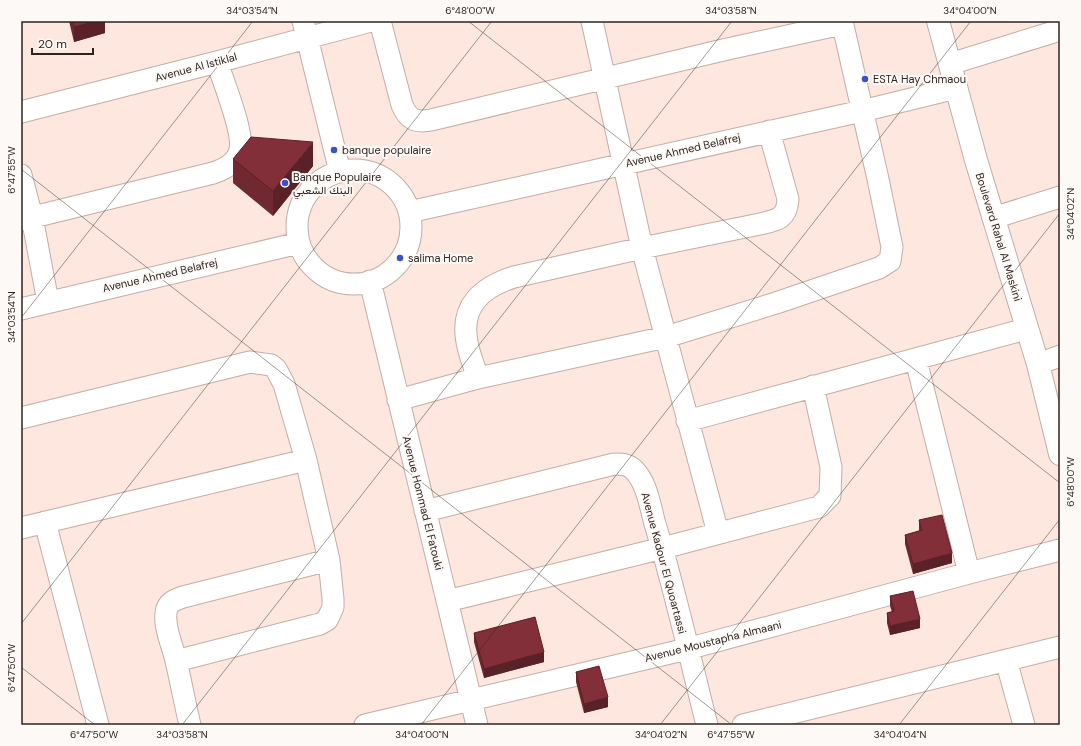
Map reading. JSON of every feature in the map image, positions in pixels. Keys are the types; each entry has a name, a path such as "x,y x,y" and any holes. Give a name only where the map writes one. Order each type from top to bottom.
{"street":[{"name":"Avenue Al Istiklal","path":"21,112 217,62 305,30 370,21"},
{"path":"380,21 402,105 406,114 420,121 431,120 842,22 892,247 890,261 879,268 834,285 666,337 478,378 398,400"},
{"path":"592,21 642,248 718,534"},
{"name":"Boulevard Rahal Al Maskini","path":"938,21 993,218 1038,364 1060,454"},
{"path":"305,30 340,172"},
{"path":"950,64 1060,30"},
{"path":"27,218 213,173 229,166 238,155 241,136 217,62"},
{"name":"Avenue Ahmed Belafrej","path":"408,212 862,111 956,88"},
{"path":"478,378 467,342 466,323 470,306 484,291 498,282 642,248 760,224 782,217 788,206 788,199 769,131"},
{"path":"356,170 379,176 398,191 406,205 408,212 410,225 409,237 406,249 400,260 381,277 370,281 355,284 340,282 322,274 308,261 299,243 297,235 297,220 304,199 320,182 333,174 340,172 356,170"},
{"path":"21,176 27,218 48,302"},
{"path":"993,218 1060,197"},
{"name":"Avenue Ahmed Belafrej","path":"21,309 299,243"},
{"name":"Avenue Hommad El Fatouki","path":"370,281 477,725"},
{"path":"687,422 813,386 916,360 1026,329"},
{"path":"1038,364 1060,356"},
{"path":"916,360 969,573"},
{"path":"21,418 250,362 264,363 271,365 276,369 284,384 306,460 328,560 333,607 327,620 320,624 176,661"},
{"path":"447,601 663,548 819,507 830,496 831,467 813,386"},
{"path":"21,528 306,460"},
{"name":"Avenue Kadour El Quoartassi","path":"425,511 614,464 625,464 634,470 642,482 663,548 707,725"},
{"path":"45,522 98,725"},
{"name":"Avenue Moustapha Almaani","path":"365,725 687,649 1060,550"},
{"path":"190,725 166,624 166,613 169,605 175,600 328,560"},
{"path":"743,725 1060,647"},
{"path":"1006,660 1024,725"}],"building":[{"path":"73,21 97,21 74,27"},
{"path":"251,137 313,142 273,191 233,159"},
{"path":"942,515 952,553 913,564 905,535 922,530 919,520"},
{"path":"913,591 920,619 890,626 887,613 894,611 890,596"},
{"path":"535,617 544,652 484,669 474,633"},
{"path":"599,666 608,697 584,704 576,672"}],"place":[{"name":"ESTA Hay Chmaou","path":"865,79"},
{"name":"banque populaire","path":"334,150"},
{"name":"Banque Populaire البنك الشعبي","path":"285,183"},
{"name":"salima Home","path":"400,258"}]}
